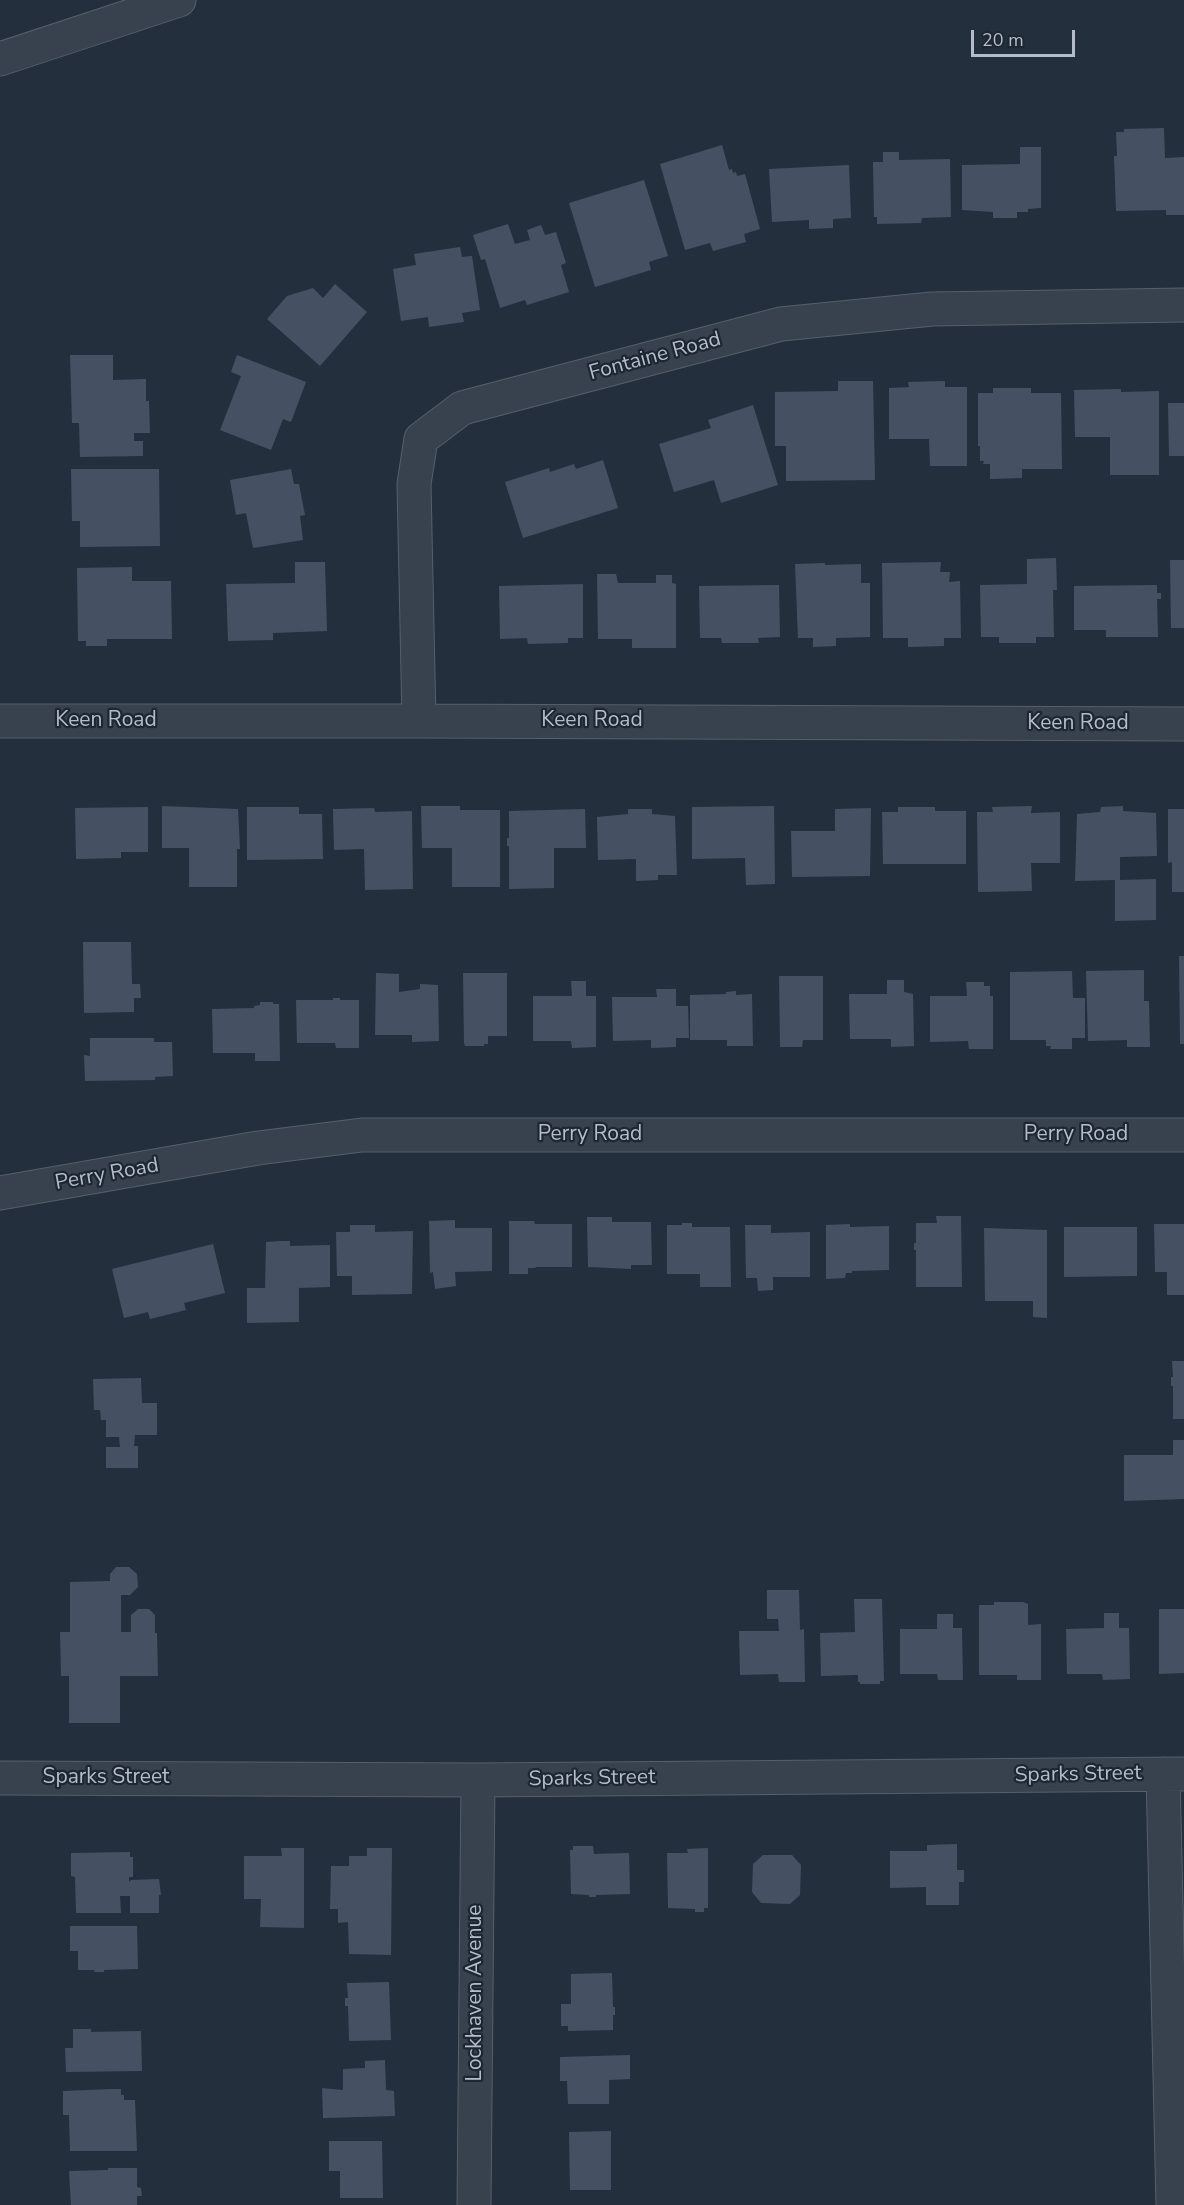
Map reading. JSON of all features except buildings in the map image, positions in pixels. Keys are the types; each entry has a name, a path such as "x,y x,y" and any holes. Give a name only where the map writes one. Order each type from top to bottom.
{"street":[{"path":"0,59 179,0"},
{"name":"Fontaine Road","path":"419,721 414,484 421,439 462,408 781,324 932,309 1184,305"},
{"name":"Keen Road","path":"0,721 1184,724"},
{"name":"Perry Road","path":"0,1193 258,1148 362,1135 1184,1135"},
{"path":"1173,1774 1173,2205"},
{"name":"Sparks Street","path":"0,1778 478,1780 1173,1774"},
{"name":"Lockhaven Avenue","path":"474,2205 478,1780"}]}
